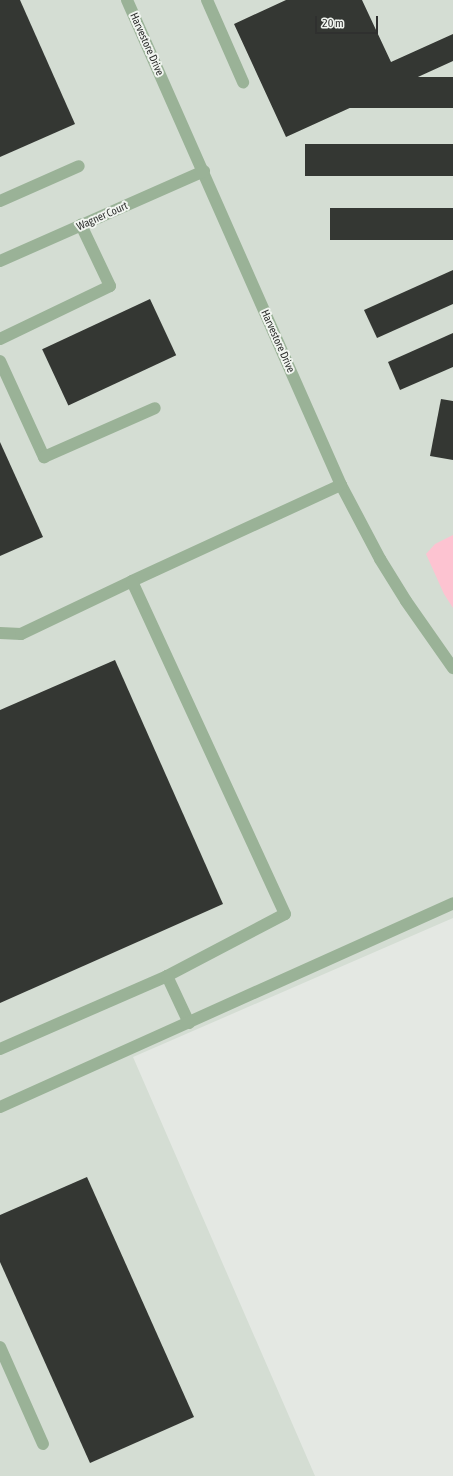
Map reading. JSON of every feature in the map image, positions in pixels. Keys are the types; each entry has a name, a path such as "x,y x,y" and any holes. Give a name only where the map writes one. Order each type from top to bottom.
{"street":[{"name":"Harvestore Drive","path":"128,0 342,485 380,559 406,601 453,668"},
{"path":"207,0 243,82"},
{"path":"0,201 79,166"},
{"name":"Wagner Court","path":"0,261 204,171"},
{"path":"0,339 110,286 81,226"},
{"path":"0,361 44,458 155,408"},
{"path":"0,633 21,634 132,581 342,485"},
{"path":"0,1049 167,976 285,914 132,581"},
{"path":"0,1107 453,903"},
{"path":"167,976 189,1022"},
{"path":"0,1348 43,1444"}],"shaded area":[{"path":"0,0 453,0 453,918 133,1057 315,1476 0,1476"},
{"path":"453,535 453,608 444,594 426,554 435,544"}],"building":[{"path":"0,0 20,0 75,124 0,157"},
{"path":"286,0 362,0 391,62 453,34 453,61 286,137 234,24"},
{"path":"277,77 453,77 453,108 277,108"},
{"path":"305,144 453,144 453,176 305,176"},
{"path":"330,208 453,208 453,240 330,240"},
{"path":"453,270 453,304 377,338 364,310"},
{"path":"150,299 176,355 68,405 42,349"},
{"path":"453,333 453,367 400,390 388,362"},
{"path":"441,399 453,401 453,460 430,456"},
{"path":"0,442 43,537 0,556"},
{"path":"115,660 223,904 0,1003 0,710"},
{"path":"87,1177 194,1417 90,1463 0,1262 0,1215"}]}
